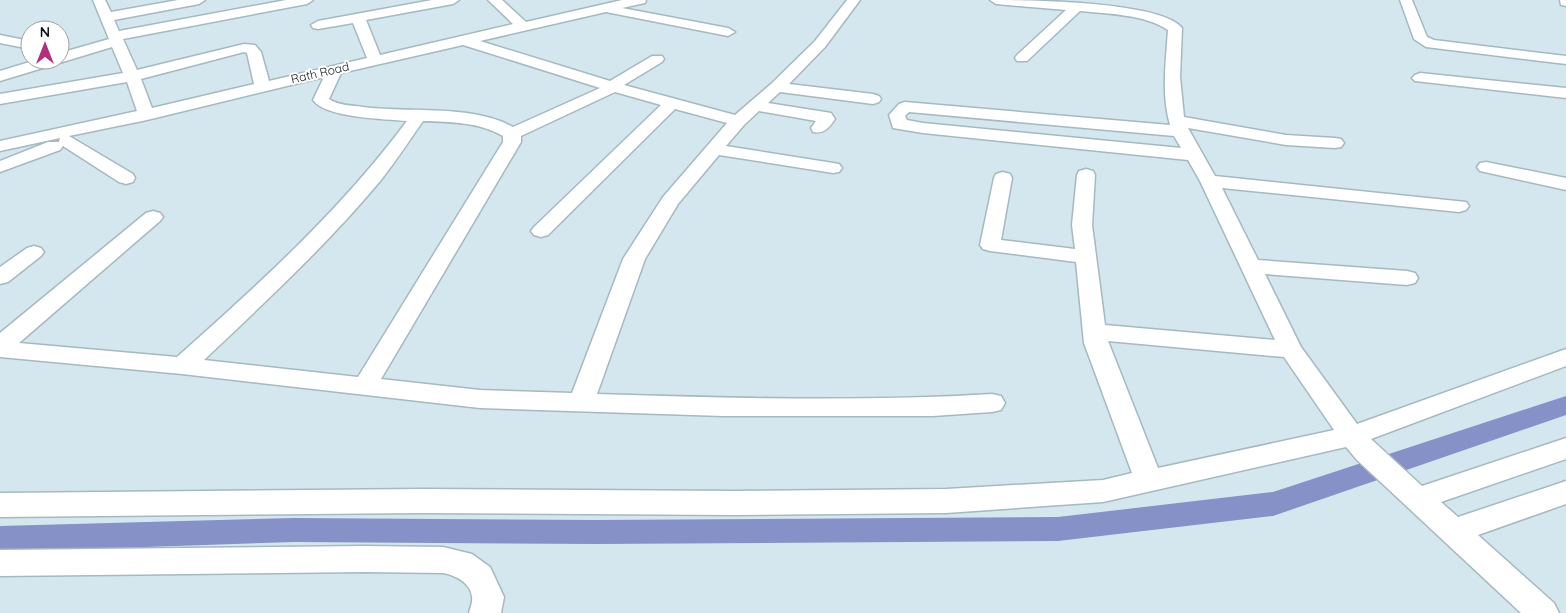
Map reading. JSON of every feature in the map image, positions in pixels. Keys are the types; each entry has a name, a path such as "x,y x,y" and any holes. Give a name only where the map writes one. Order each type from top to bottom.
{"street":[{"path":"99,0 133,76 147,115"},
{"path":"106,18 200,0"},
{"path":"70,52 115,39 307,0"},
{"path":"318,25 453,0"},
{"path":"494,0 523,26"},
{"name":"Rath Road","path":"0,146 147,115 462,39 640,0"},
{"path":"581,402 634,259 670,201 738,121 777,87 820,44 854,0"},
{"path":"996,0 1076,8 1110,5 1156,17 1172,24 1175,28 1172,77 1174,111 1179,126 1209,181 1291,350 1359,445 1543,613"},
{"path":"1406,0 1421,39 1431,44 1566,60"},
{"path":"1022,58 1076,8"},
{"path":"601,9 728,32"},
{"path":"358,18 375,60"},
{"path":"0,39 20,43"},
{"path":"462,39 671,104 738,121"},
{"path":"0,99 133,76 244,48 250,48 254,52 262,86"},
{"path":"512,134 613,86 657,59"},
{"path":"0,76 20,70"},
{"path":"335,70 321,100 324,104 334,107 418,117 477,122 504,128 512,134"},
{"path":"1420,78 1566,93"},
{"path":"777,87 873,100"},
{"path":"541,231 671,104"},
{"path":"755,106 825,117 827,119 818,128"},
{"path":"1194,155 922,128 899,124 897,115 905,107 1179,126 1286,140 1335,143"},
{"path":"182,366 277,279 313,243 375,174 418,117"},
{"path":"0,167 120,121"},
{"path":"364,387 512,142 512,134"},
{"path":"67,141 126,178"},
{"path":"714,149 833,168"},
{"path":"1486,167 1566,184"},
{"path":"1086,175 1082,225 1096,343 1149,481"},
{"path":"1003,178 990,252 1086,257"},
{"path":"1209,181 1459,206"},
{"path":"0,348 153,217"},
{"path":"0,277 34,252"},
{"path":"1250,266 1407,278"},
{"path":"1094,332 1291,350"},
{"path":"0,348 480,399 723,407 933,407 992,403"},
{"path":"0,505 422,501 725,503 946,501 1103,491 1149,481 1359,445 1566,357"},
{"path":"1408,490 1566,448"},
{"path":"1454,531 1566,492"},
{"path":"0,563 364,559 443,560 461,563 479,577 488,597 485,613"}],"waterway":[{"path":"0,539 294,530 596,532 1058,529 1273,504 1566,405"}]}
